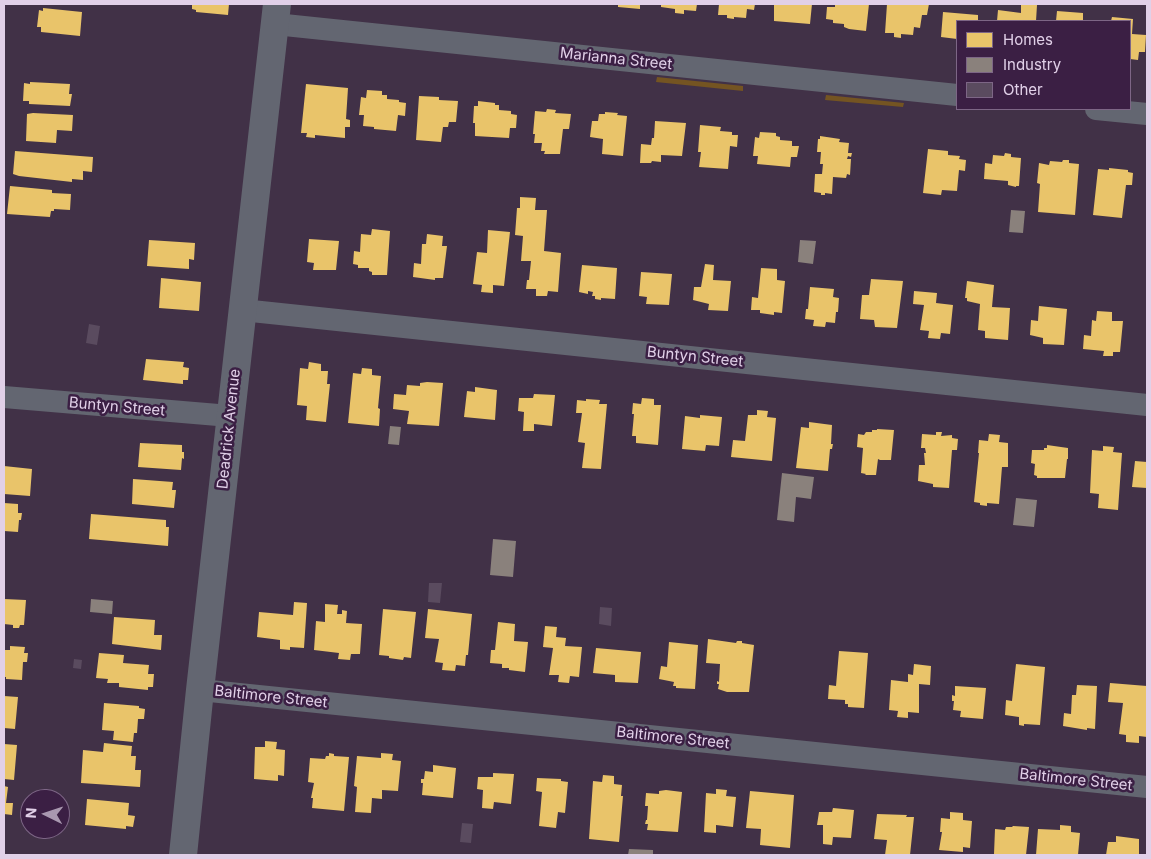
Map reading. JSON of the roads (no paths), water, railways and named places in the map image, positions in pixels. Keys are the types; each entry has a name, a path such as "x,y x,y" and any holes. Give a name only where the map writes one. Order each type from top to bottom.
{"street":[{"name":"Marianna Street","path":"276,14 956,95"},
{"name":"Deadrick Avenue","path":"183,855 230,416 276,14"},
{"path":"1106,110 1147,114"},
{"name":"Buntyn Street","path":"242,310 1147,405"},
{"name":"Buntyn Street","path":"4,397 230,416"},
{"name":"Baltimore Street","path":"200,690 1147,788"}]}
